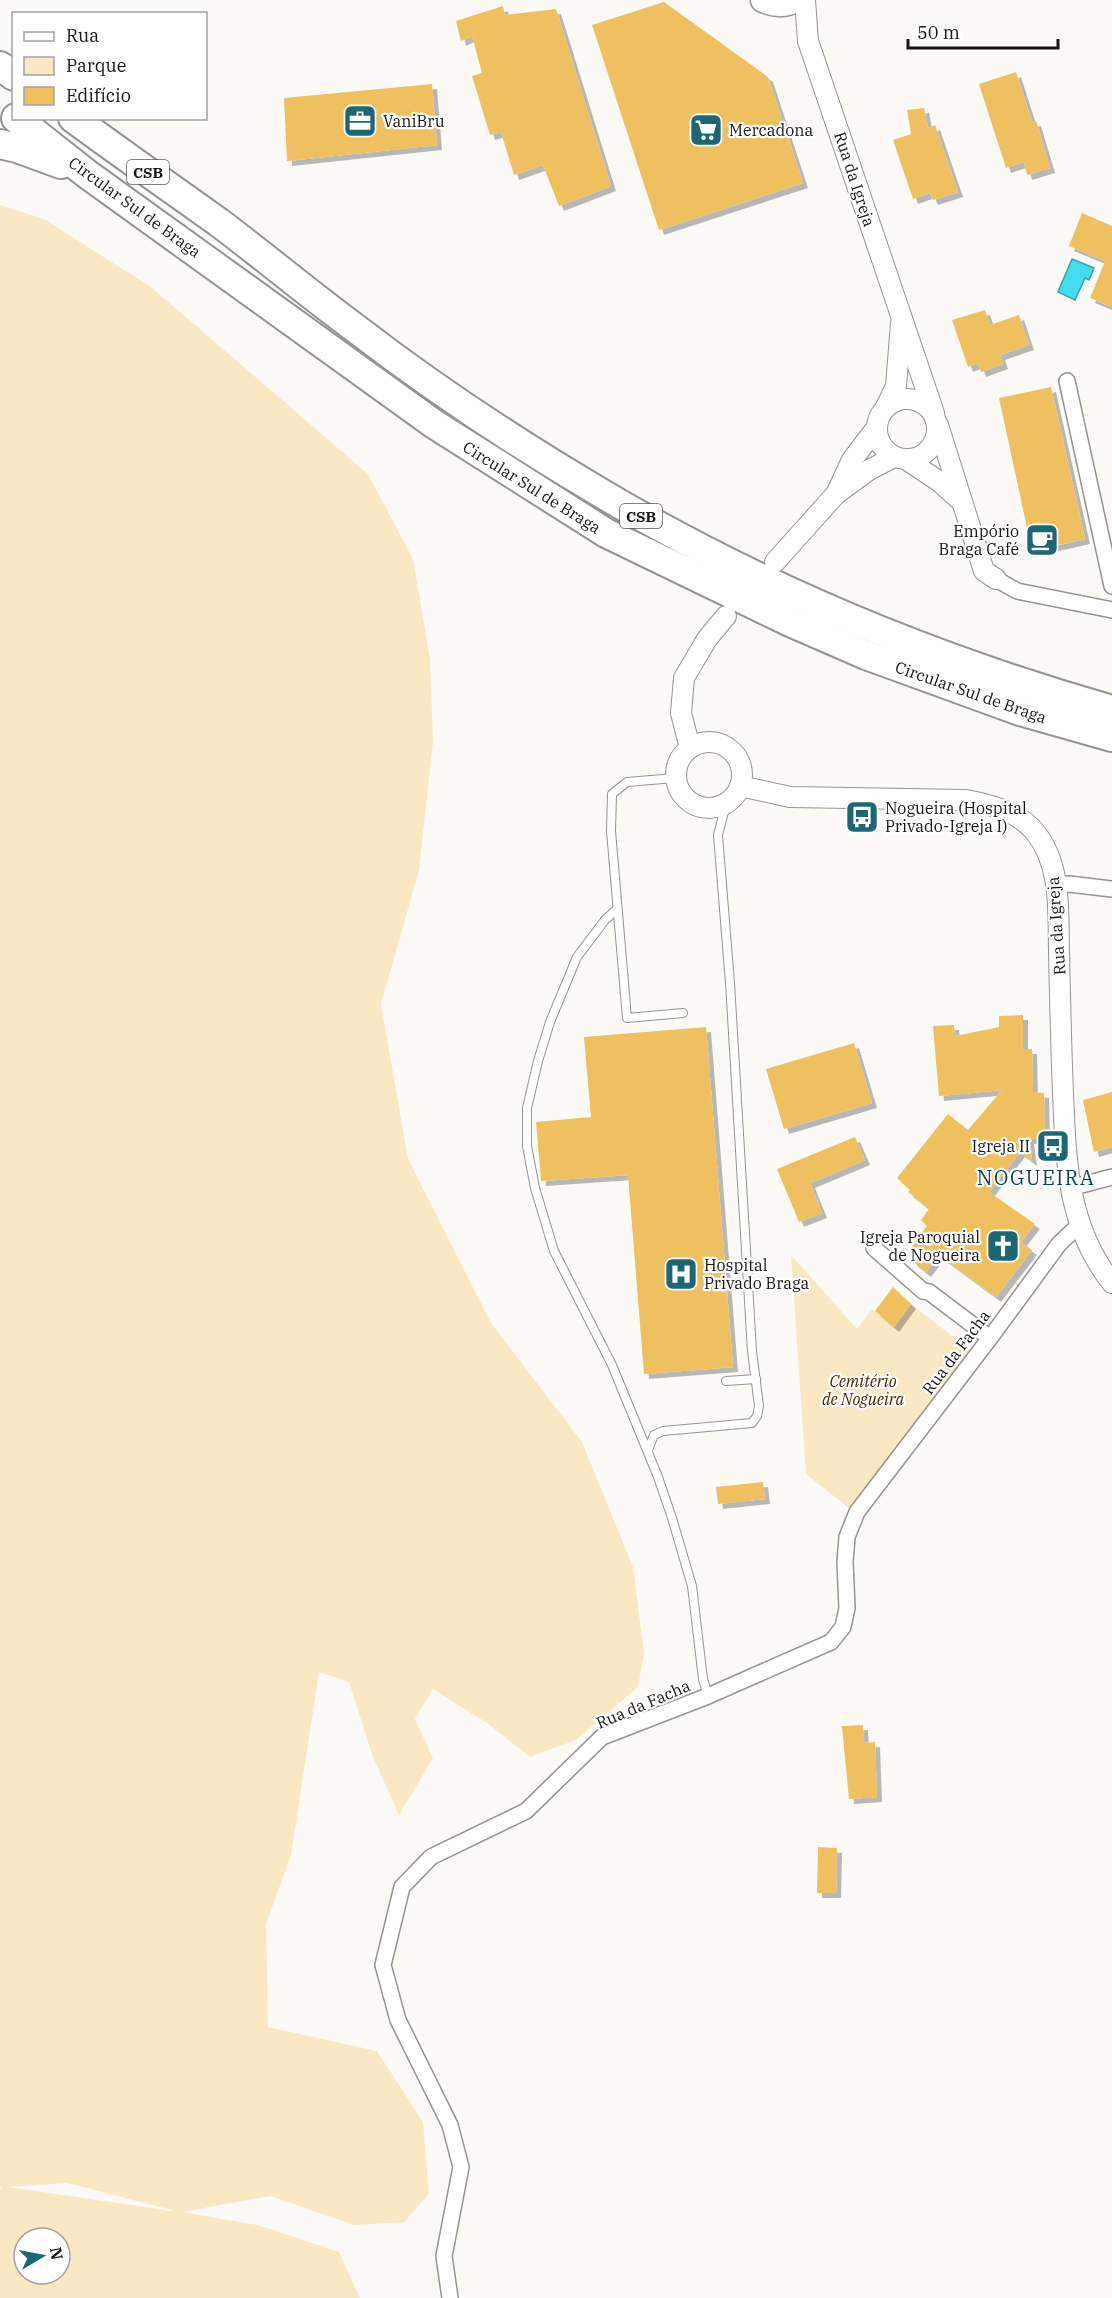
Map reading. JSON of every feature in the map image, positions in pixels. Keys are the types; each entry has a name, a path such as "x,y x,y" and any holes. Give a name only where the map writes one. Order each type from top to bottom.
{"highway":[{"name":"Circular Sul de Braga","path":"19,120 87,174 435,424 606,533 780,618 866,655 1020,711 1112,737"},
{"name":"Circular Sul de Braga","path":"76,120 223,226 356,330 455,400 611,499 708,553 785,591 896,638 1029,685 1112,710"},
{"path":"0,144 87,174"}],"street":[{"name":"Rua da Igreja","path":"787,1 808,41 936,419 984,571 996,579"},
{"name":"Rua da Igreja","path":"886,407 896,386 901,318"},
{"path":"1067,381 1112,586"},
{"path":"775,562 836,494 869,470 900,458 920,457 930,450 937,438 936,419 926,405 917,400 906,398 896,401 886,407 877,427 878,439 884,449 900,458 940,482 963,502"},
{"path":"836,494 852,460 877,427"},
{"path":"996,579 1017,591 1112,610"},
{"path":"690,748 681,713 684,678 707,639 726,616"},
{"path":"709,742 728,748 736,756 740,765 740,786 737,793 726,804 715,808 693,805 678,789 675,778 676,766 681,756 690,748 709,742"},
{"name":"Rua da Igreja","path":"740,786 790,797 966,800 991,805 1017,818 1035,832 1048,854 1056,885 1062,1079 1070,1188 1080,1224 1097,1264 1112,1283"},
{"path":"1056,885 1070,884 1112,889"},
{"path":"1070,1188 1112,1177"},
{"name":"Rua da Facha","path":"450,2298 444,2256 461,2167 450,2125 398,2020 383,1965 402,1887 432,1857 526,1811 602,1737 708,1696 831,1642 843,1628 847,1608 845,1562 847,1536 856,1512 1059,1244 1080,1224"},
{"path":"874,1248 922,1291 928,1292 990,1338"}],"lane":[{"path":"675,778 627,782 612,794 610,831 627,1018 683,1013"},
{"path":"648,1451 654,1435 663,1431 752,1423 758,1412 718,835 726,804"},
{"path":"616,910 605,920 577,957 550,1022 527,1108 526,1146 535,1188 554,1251 612,1365 648,1451 687,1564 703,1679 708,1696"},
{"path":"726,1381 756,1379"}],"green space":[{"path":"0,205 46,220 152,288 368,474 413,559 430,659 433,741 419,870 381,1004 408,1159 491,1323 582,1442 633,1567 644,1653 638,1687 576,1740 530,1757 487,1723 433,1689 415,1719 433,1758 399,1815 373,1757 349,1682 319,1672 291,1855 266,1924 268,2027 377,2051 423,2122 429,2194 404,2222 354,2225 270,2196 182,2212 258,2225 339,2252 360,2298 0,2298 0,2189 2,2187 0,2187","holes":["67,2183 173,2211 8,2187"]},
{"name":"Cemitério de Nogueira","path":"791,1255 857,1329 872,1309 894,1327 911,1304 973,1352 849,1508 806,1474"}],"water":[{"path":"1072,259 1094,268 1089,280 1085,278 1075,300 1058,292"}],"building":[{"name":"Mercadona","path":"664,2 768,77 803,183 659,230 592,25"},
{"path":"503,6 505,15 556,9 611,186 559,206 543,165 514,175 501,132 490,135 472,76 482,73 472,36 461,41 456,21"},
{"path":"1016,72 1032,122 1036,121 1050,168 1027,175 1024,162 1006,168 979,84"},
{"name":"VaniBru","path":"432,84 437,145 287,161 284,98"},
{"path":"924,108 928,128 935,125 958,192 933,200 930,193 913,199 893,140 911,134 907,110"},
{"path":"1082,213 1112,226 1112,307 1090,298 1105,261 1069,246"},
{"path":"985,310 990,325 1019,315 1029,345 1000,355 1003,364 981,372 978,363 968,367 952,320"},
{"path":"1051,387 1085,539 1032,551 999,398"},
{"path":"1023,1015 1023,1049 1032,1049 1033,1092 1044,1093 1045,1138 1029,1139 1032,1161 1020,1152 989,1192 1035,1224 1021,1242 1032,1250 996,1297 939,1255 926,1272 912,1261 917,1254 909,1250 927,1226 921,1220 929,1209 908,1192 910,1190 897,1178 948,1114 968,1130 1002,1090 939,1096 933,1026 954,1025 955,1036 999,1027 999,1016"},
{"name":"Hospital Privado Braga","path":"706,1027 733,1367 644,1374 628,1175 541,1181 536,1122 591,1117 584,1037"},
{"path":"854,1043 872,1103 784,1129 766,1069"},
{"path":"1112,1092 1112,1147 1094,1152 1083,1100"},
{"path":"855,1137 865,1160 810,1183 822,1213 799,1222 777,1169"},
{"path":"893,1287 911,1304 894,1327 875,1311"},
{"path":"763,1482 765,1499 718,1504 716,1487"},
{"path":"863,1725 864,1743 875,1742 877,1797 849,1799 842,1726"},
{"path":"818,1847 837,1848 836,1893 817,1893"}],"place":[{"name":"VaniBru","path":"360,121"},
{"name":"Mercadona","path":"706,130"},
{"name":"Empório Braga Café","path":"1042,540"},
{"name":"Nogueira (Hospital Privado-Igreja I)","path":"862,817"},
{"name":"Igreja II","path":"1053,1146"},
{"name":"Igreja Paroquial de Nogueira","path":"1003,1246"},
{"name":"Hospital Privado Braga","path":"681,1274"}],"district":[{"name":"NOGUEIRA","path":"1036,1177"}]}
